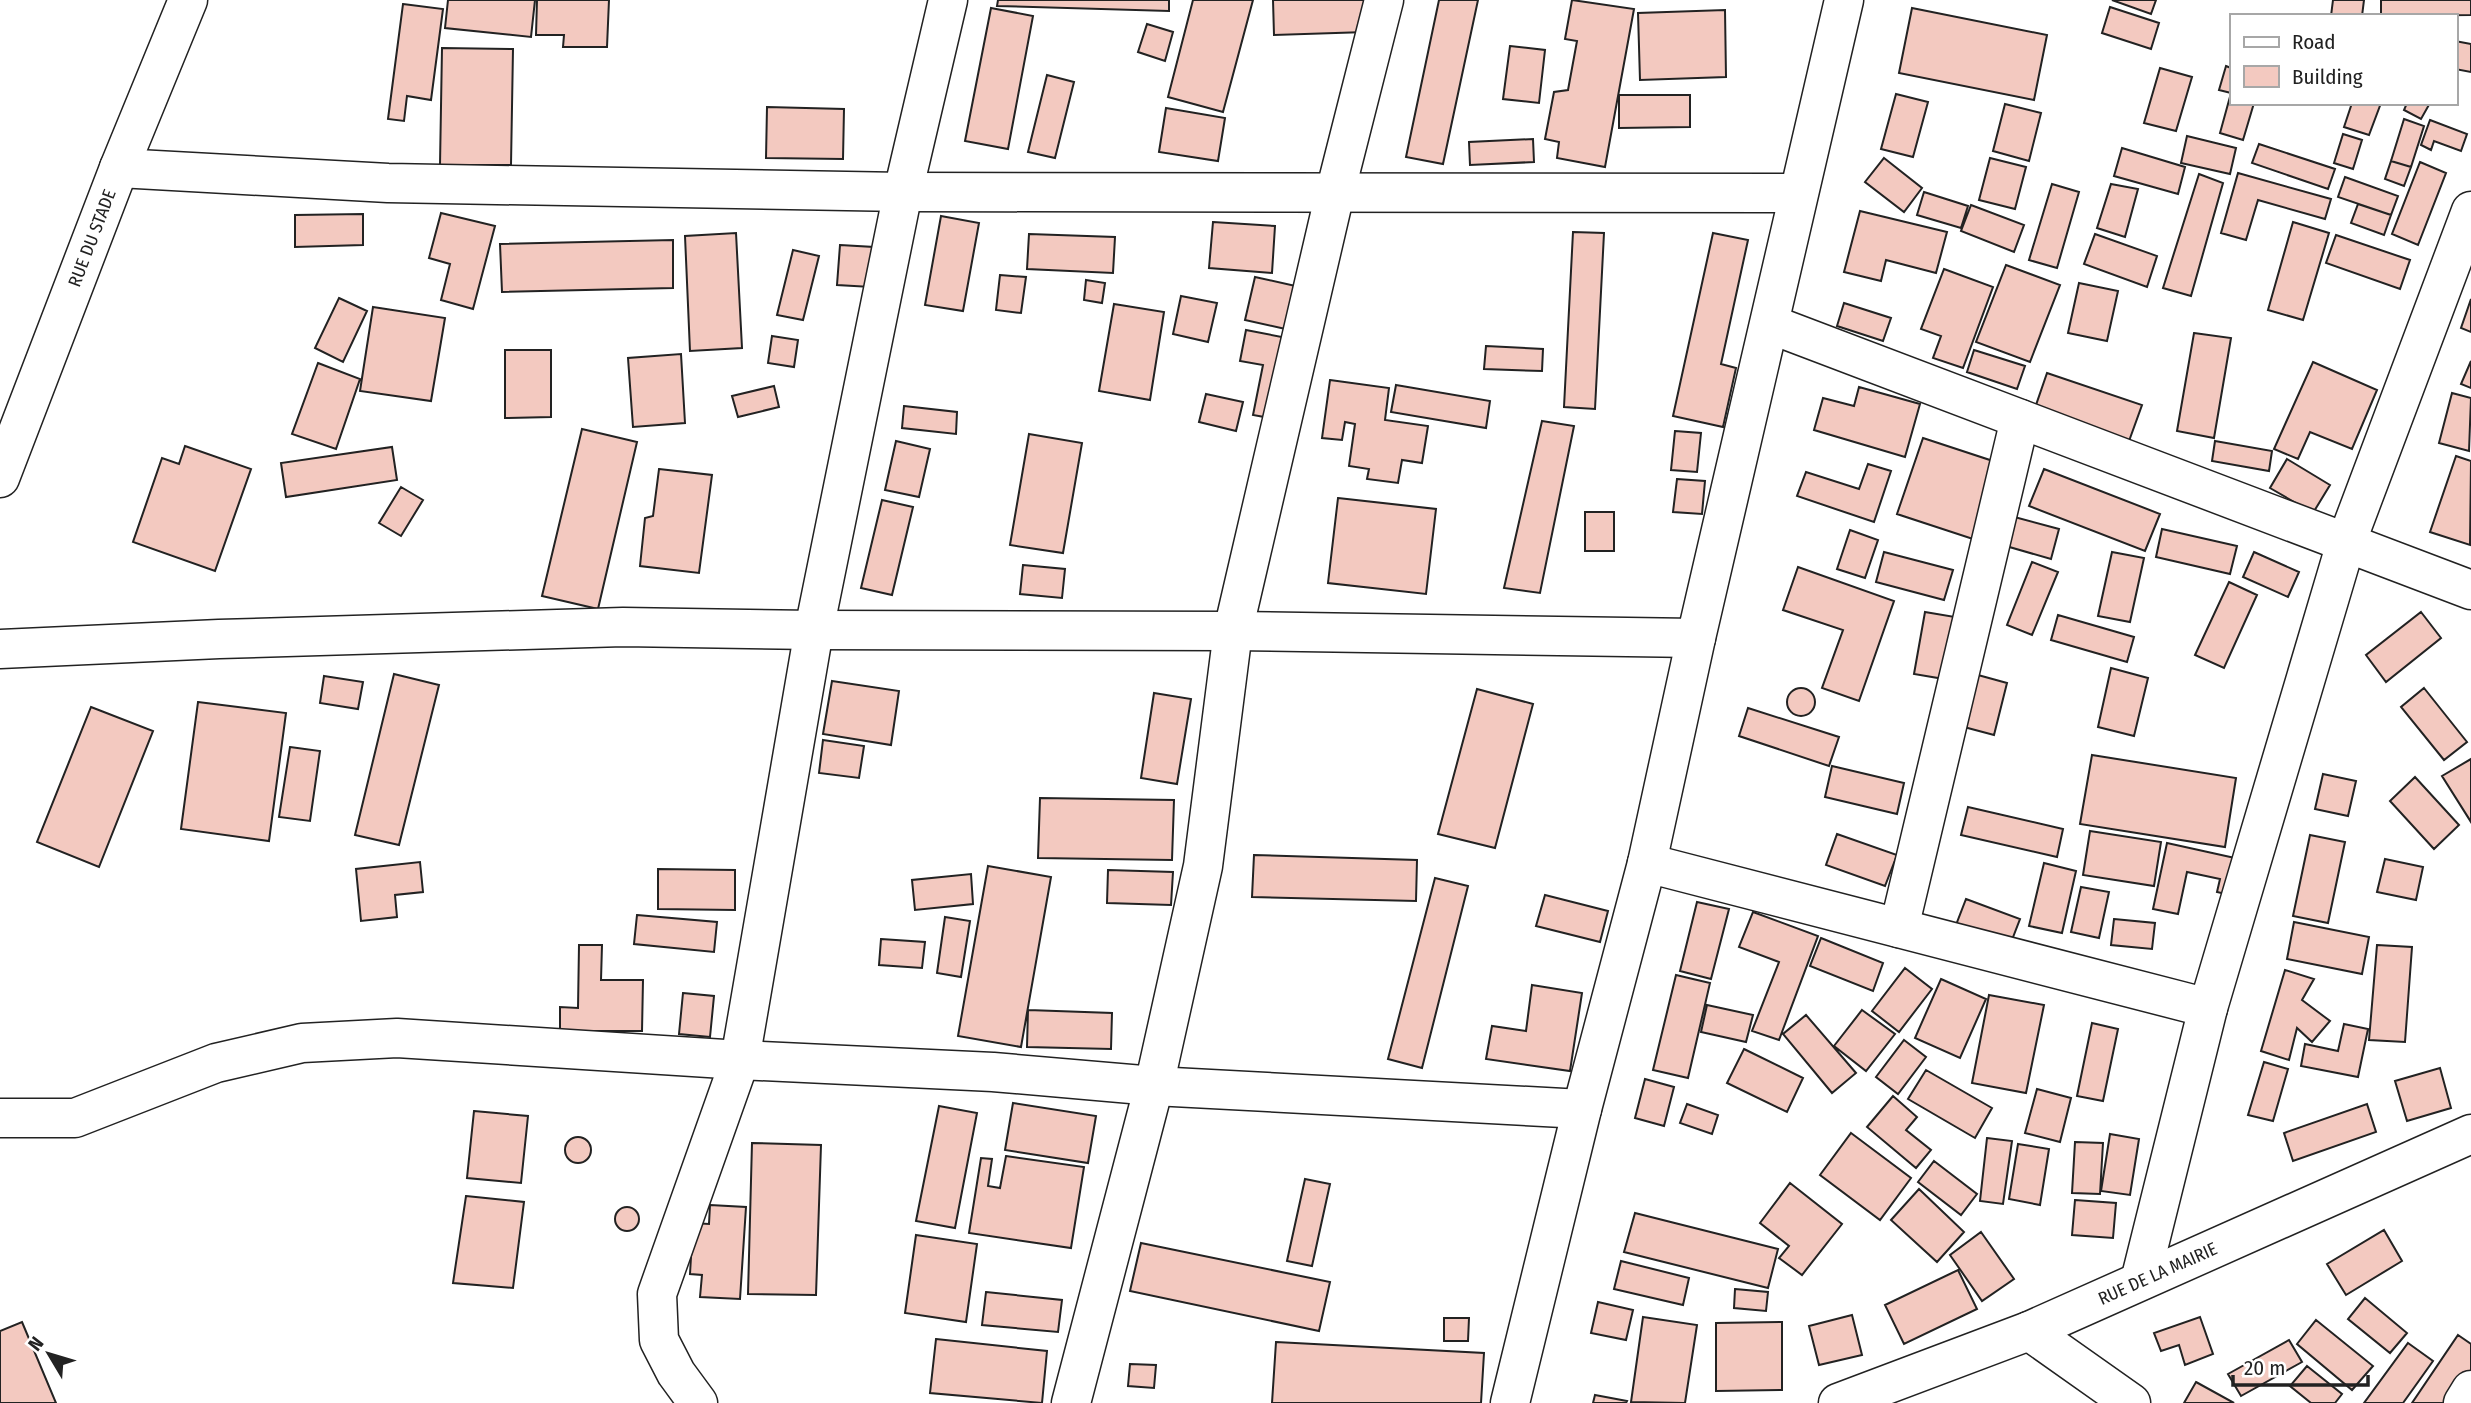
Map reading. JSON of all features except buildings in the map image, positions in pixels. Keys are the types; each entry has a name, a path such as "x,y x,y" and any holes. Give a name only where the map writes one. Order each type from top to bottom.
{"street":[{"name":"RUE DU STADE","path":"0,478 119,168 188,0"},
{"path":"698,1403 676,1373 659,1340 657,1294 740,1060 814,631 902,192 948,0"},
{"path":"1071,1403 1154,1087 1203,866 1233,631 1335,193 1384,0"},
{"path":"1510,1403 1582,1108 1647,863 1696,638 1844,0"},
{"path":"119,168 388,183 902,192 1798,193"},
{"path":"2140,1281 2208,1008 2346,542 2471,211"},
{"path":"1770,324 2471,590"},
{"path":"1899,928 2020,419"},
{"path":"0,649 219,639 623,627 814,631 1233,631 1696,638"},
{"path":"1647,863 2208,1008"},
{"path":"0,1118 75,1118 216,1063 302,1043 397,1038 740,1060 993,1072 1154,1087 1582,1108"},
{"name":"RUE DE LA MAIRIE","path":"1838,1403 2029,1331 2471,1134"},
{"path":"2029,1331 2131,1403"},
{"path":"2463,1403 2471,1390"}]}
